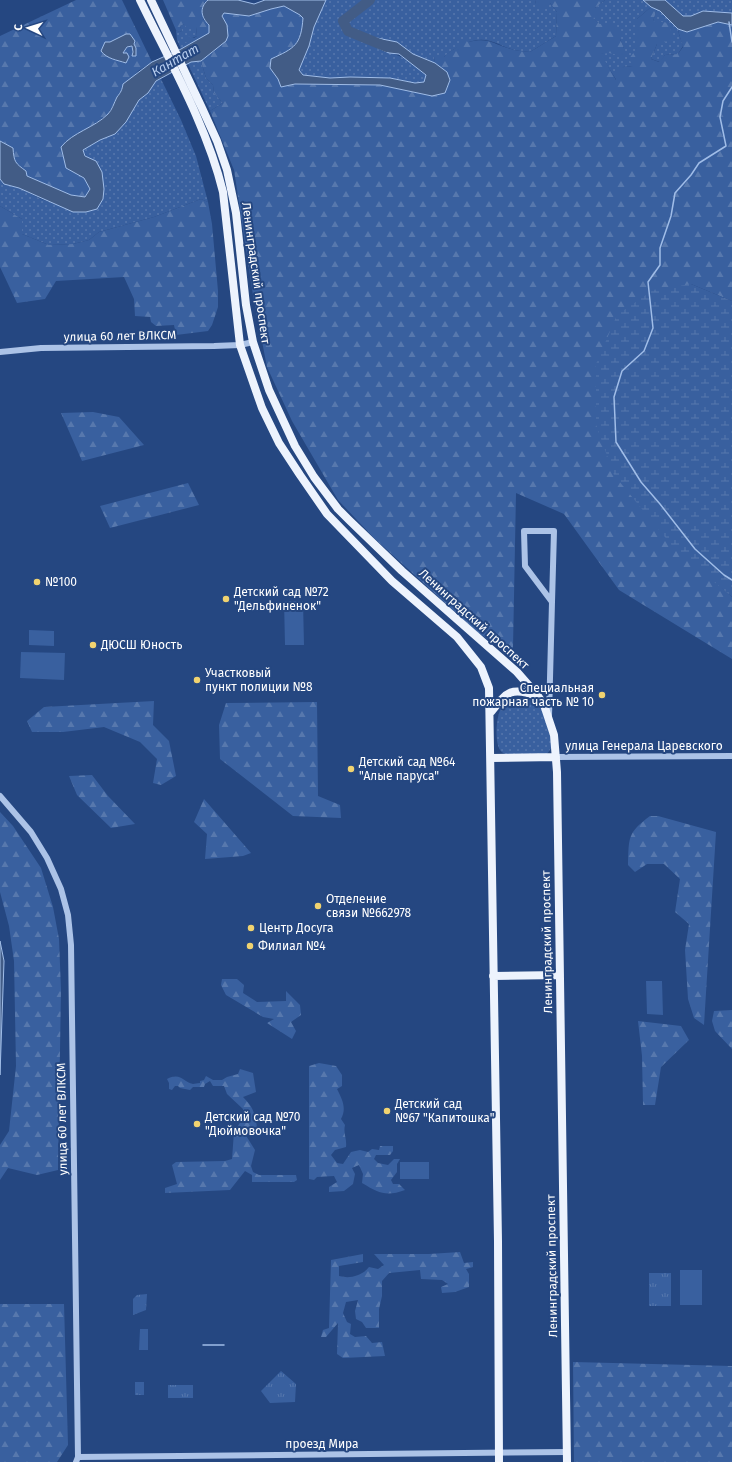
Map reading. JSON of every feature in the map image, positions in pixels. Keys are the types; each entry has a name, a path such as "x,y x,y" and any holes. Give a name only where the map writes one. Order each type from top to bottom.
{"main road":[{"name":"Ленинградский проспект","path":"140,0 178,77 209,145 223,192 240,345 262,408 279,443 327,514 392,581 457,637 481,667 489,688 491,712 493,976 498,1248 499,1462"},
{"name":"Ленинградский проспект","path":"151,0 217,141 227,170 236,213 246,305 253,342 269,390 309,470 338,509 402,570 517,672 538,696 549,717 554,735 556,757 567,1462"},
{"path":"491,712 503,697 511,692 520,690 538,696"},
{"path":"491,758 556,757"},
{"path":"493,976 560,975"}],"street":[{"name":"улица 60 лет ВЛКСМ","path":"0,352 41,348 240,345 253,342"},
{"path":"549,717 554,532 524,531 525,566 552,602"},
{"name":"улица Генерала Царевского","path":"556,757 732,756"},
{"name":"улица 60 лет ВЛКСМ","path":"0,796 31,832 47,858 61,889 69,922 71,945 77,1460"},
{"name":"проезд Мира","path":"77,1460 567,1452"}],"green space":[{"path":"76,0 122,0 152,62 138,71 117,97 108,114 65,142 66,168 84,178 90,189 85,197 71,195 27,176 26,171 16,162 13,148 0,141 0,36","holes":["126,34 136,48 136,56 132,55 132,46 125,49 123,53 105,42 110,42"]},
{"path":"163,0 208,0 204,3 203,19 209,25 209,33 190,44 185,42 186,36 194,38 197,36 196,27 187,28 184,24 180,26 182,31 179,32 176,30"},
{"path":"326,0 535,0 536,4 550,3 557,12 556,36 530,52 513,50 484,40 472,41 454,49 444,57 434,57 435,63 413,54 397,42 389,53 404,58 417,67 426,75 424,82 415,83 390,78 330,78 303,75 299,70 309,46 314,27"},
{"path":"535,0 605,0 595,8 599,12 600,17 593,18 600,24 612,22 622,32 620,39 624,48 623,56 609,53 601,54 616,80 615,68 633,66 629,59 637,48 637,19 651,7 657,9 653,21 670,23 672,40 657,44 651,59 659,62 665,55 678,54 683,47 678,29 687,32 718,22 732,25 732,301 691,284 722,588 732,597 732,659 619,590 564,514 516,493 513,648 504,650 477,632 374,538 338,500 292,421 267,367 253,295 234,170 210,111 223,103 214,93 213,85 206,78 201,61 219,47 226,38 226,25 222,16 224,13 249,16 284,6 300,14 303,18 302,28 297,42 289,52 270,68 278,79 281,87 295,84 380,85 432,96 447,72 435,63 434,57 444,57 465,39 468,42 481,40 513,50 530,52 556,36 557,12 550,3 543,8 536,4"},
{"path":"605,0 643,0 651,7 637,19 637,48 634,66 623,67 617,81 600,54 624,48 620,39 592,18 595,8"},
{"path":"665,0 732,0 732,13 703,11 691,16 683,16"},
{"path":"657,9 678,29 683,46 678,54 665,55 660,62 651,59 657,44 653,21"},
{"path":"184,24 196,27 197,36 185,41 190,44 181,49 177,40 176,30 179,32 182,31 180,26"},
{"path":"201,61 206,78 213,85 214,93 223,103 210,111 188,64 191,62"},
{"path":"161,79 181,120 196,156 208,202 201,199 154,217 99,232 89,240 73,244 49,245 22,234 22,219 0,206 0,179 4,184 19,188 55,204 97,209 103,199 104,189 83,150 100,140 115,134 139,100 148,93 156,81"},
{"path":"201,199 208,202 212,224 218,291 218,307 212,325 208,331 176,335 174,325 156,326 151,322 150,317 135,316 134,299 124,277 56,281 45,299 17,303 0,267 0,206 22,219 22,234 49,245 73,244 89,240 99,232 154,217"},
{"path":"691,284 732,301 732,597 674,548 614,475 596,425 596,364 617,315 653,290"},
{"path":"93,412 119,417 144,445 82,461 61,413"},
{"path":"188,483 199,505 110,528 100,506"},
{"path":"284,601 303,601 304,645 285,645"},
{"path":"29,630 54,631 54,646 29,645"},
{"path":"21,652 65,653 64,680 20,678"},
{"path":"522,698 535,702 543,711 551,735 552,747 547,754 508,755 503,753 498,746 497,726 501,708 508,702"},
{"path":"154,701 153,725 169,741 176,776 161,785 153,783 157,759 140,742 104,727 63,732 32,732 27,721 44,707"},
{"path":"317,702 318,796 340,805 341,818 293,816 220,759 219,725 226,703"},
{"path":"92,775 108,796 135,824 111,828 77,795 69,776"},
{"path":"204,799 251,853 243,856 205,859 207,834 194,822"},
{"path":"0,812 13,826 41,868 53,907 59,939 61,990 58,1170 37,1175 8,1168 0,1180 0,1145 9,1131 16,1066 14,961 9,926 0,892"},
{"path":"650,816 658,816 716,832 704,1025 694,1018 688,999 685,950 689,924 675,912 680,879 664,864 647,864 635,872 628,865 629,842 633,832"},
{"path":"222,979 237,979 244,985 243,993 257,1002 286,1001 286,991 300,1005 301,1015 291,1022 296,1031 292,1039 267,1023 274,1019 263,1017 226,995 221,985"},
{"path":"646,981 662,981 663,1015 647,1014"},
{"path":"732,1010 732,1049 715,1031 712,1021 714,1011"},
{"path":"638,1021 681,1026 689,1040 661,1067 655,1105 643,1105 642,1056"},
{"path":"319,1063 336,1066 342,1075 342,1086 337,1089 344,1107 341,1119 345,1125 344,1131 346,1147 335,1150 331,1155 337,1163 343,1164 351,1152 360,1150 368,1152 372,1149 379,1150 380,1146 393,1146 393,1151 390,1155 376,1155 374,1159 378,1163 388,1165 394,1159 400,1159 397,1164 397,1172 391,1180 393,1184 399,1184 405,1190 393,1193 383,1193 362,1183 363,1174 359,1165 352,1168 355,1174 353,1184 344,1191 329,1192 329,1187 337,1182 334,1176 317,1177 314,1180 309,1179 309,1066"},
{"path":"240,1069 253,1073 256,1092 243,1097 253,1110 257,1127 245,1128 245,1134 255,1150 251,1166 253,1172 259,1175 296,1175 297,1180 294,1182 252,1182 252,1175 245,1171 230,1190 165,1193 165,1188 177,1184 172,1165 176,1162 225,1161 232,1159 234,1132 243,1118 243,1109 227,1094 224,1086 213,1086 210,1081 205,1084 204,1087 193,1087 190,1090 175,1086 172,1090 169,1089 167,1079 179,1077 194,1084 200,1083 200,1081 204,1080 206,1076 213,1080 222,1080 238,1074"},
{"path":"400,1162 429,1162 429,1179 400,1179"},
{"path":"460,1252 464,1263 473,1262 473,1267 466,1269 469,1274 469,1287 455,1292 442,1293 441,1287 448,1284 442,1280 421,1279 420,1270 389,1273 382,1281 382,1296 379,1309 379,1328 366,1328 362,1322 356,1319 355,1311 358,1300 346,1302 343,1313 347,1322 351,1324 350,1334 355,1337 366,1336 372,1343 382,1342 385,1356 343,1358 337,1354 338,1323 326,1337 321,1337 323,1330 329,1328 331,1260 363,1254 363,1262 339,1266 339,1276 347,1277 359,1275 369,1267 378,1269 384,1265 374,1254 429,1254"},
{"path":"680,1270 702,1270 702,1305 680,1305"},
{"path":"649,1273 671,1273 671,1306 649,1306"},
{"path":"147,1294 146,1310 133,1315 133,1299 137,1295"},
{"path":"0,1304 64,1304 68,1445 57,1462 0,1462"},
{"path":"140,1329 148,1329 148,1350 139,1350"},
{"path":"573,1362 732,1366 732,1462 574,1462"},
{"path":"281,1371 296,1384 295,1402 270,1403 261,1391"},
{"path":"135,1382 144,1382 144,1395 135,1395"},
{"path":"168,1385 193,1385 193,1398 168,1398"}],"water":[{"name":"Кантат","path":"208,0 238,0 254,4 265,0 326,0 314,27 309,46 299,70 303,75 330,78 390,78 415,83 424,82 426,75 399,54 389,53 376,47 372,37 397,42 413,54 435,63 447,72 450,80 445,93 432,96 380,85 295,84 281,87 278,79 270,68 271,59 286,52 295,44 301,34 303,18 284,6 249,16 224,13 222,16 227,25 228,36 226,41 201,61 191,62 156,81 148,93 139,100 126,122 115,134 100,140 83,150 85,156 96,161 102,172 104,189 103,199 97,209 86,212 73,212 19,188 4,184 0,179 0,141 13,148 16,162 26,171 27,176 71,195 85,197 90,189 84,178 66,168 61,147 71,137 96,123 108,114 121,91 123,84 152,62 181,49 209,33 209,25 204,19 202,12 203,6"},
{"path":"643,0 665,0 683,16 691,16 703,11 732,13 732,25 718,22 687,32 678,29 660,11 651,7"},
{"path":"126,34 130,34 135,41 136,56 132,56 132,46 127,47 123,53 127,53 129,57 126,63 109,58 103,54 101,51 105,42 110,42"},
{"path":"0,941 4,961 0,1075"}],"waterway":[{"path":"370,0 343,21 348,31 387,47"},
{"path":"729,22 732,42"},
{"path":"732,87 723,101 720,117 726,146 699,163 691,175 675,193 671,216 660,248 660,265 648,282 653,328 644,351 622,371 614,397 616,442 641,482 695,549 724,575 732,580"},
{"path":"203,1345 224,1345"}],"place":[{"name":"№100","path":"37,582"},
{"name":"Детский сад №72 \"Дельфиненок\"","path":"226,599"},
{"name":"ДЮСШ Юность","path":"93,645"},
{"name":"Участковый пункт полиции №8","path":"197,680"},
{"name":"Специальная пожарная часть № 10","path":"602,695"},
{"name":"Детский сад №64 \"Алые паруса\"","path":"351,769"},
{"name":"Отделение связи №662978","path":"318,906"},
{"name":"Центр Досуга","path":"251,928"},
{"name":"Филиал №4","path":"250,946"},
{"name":"Детский сад №67 \"Капитошка\"","path":"387,1111"},
{"name":"Детский сад №70 \"Дюймовочка\"","path":"197,1124"}]}
